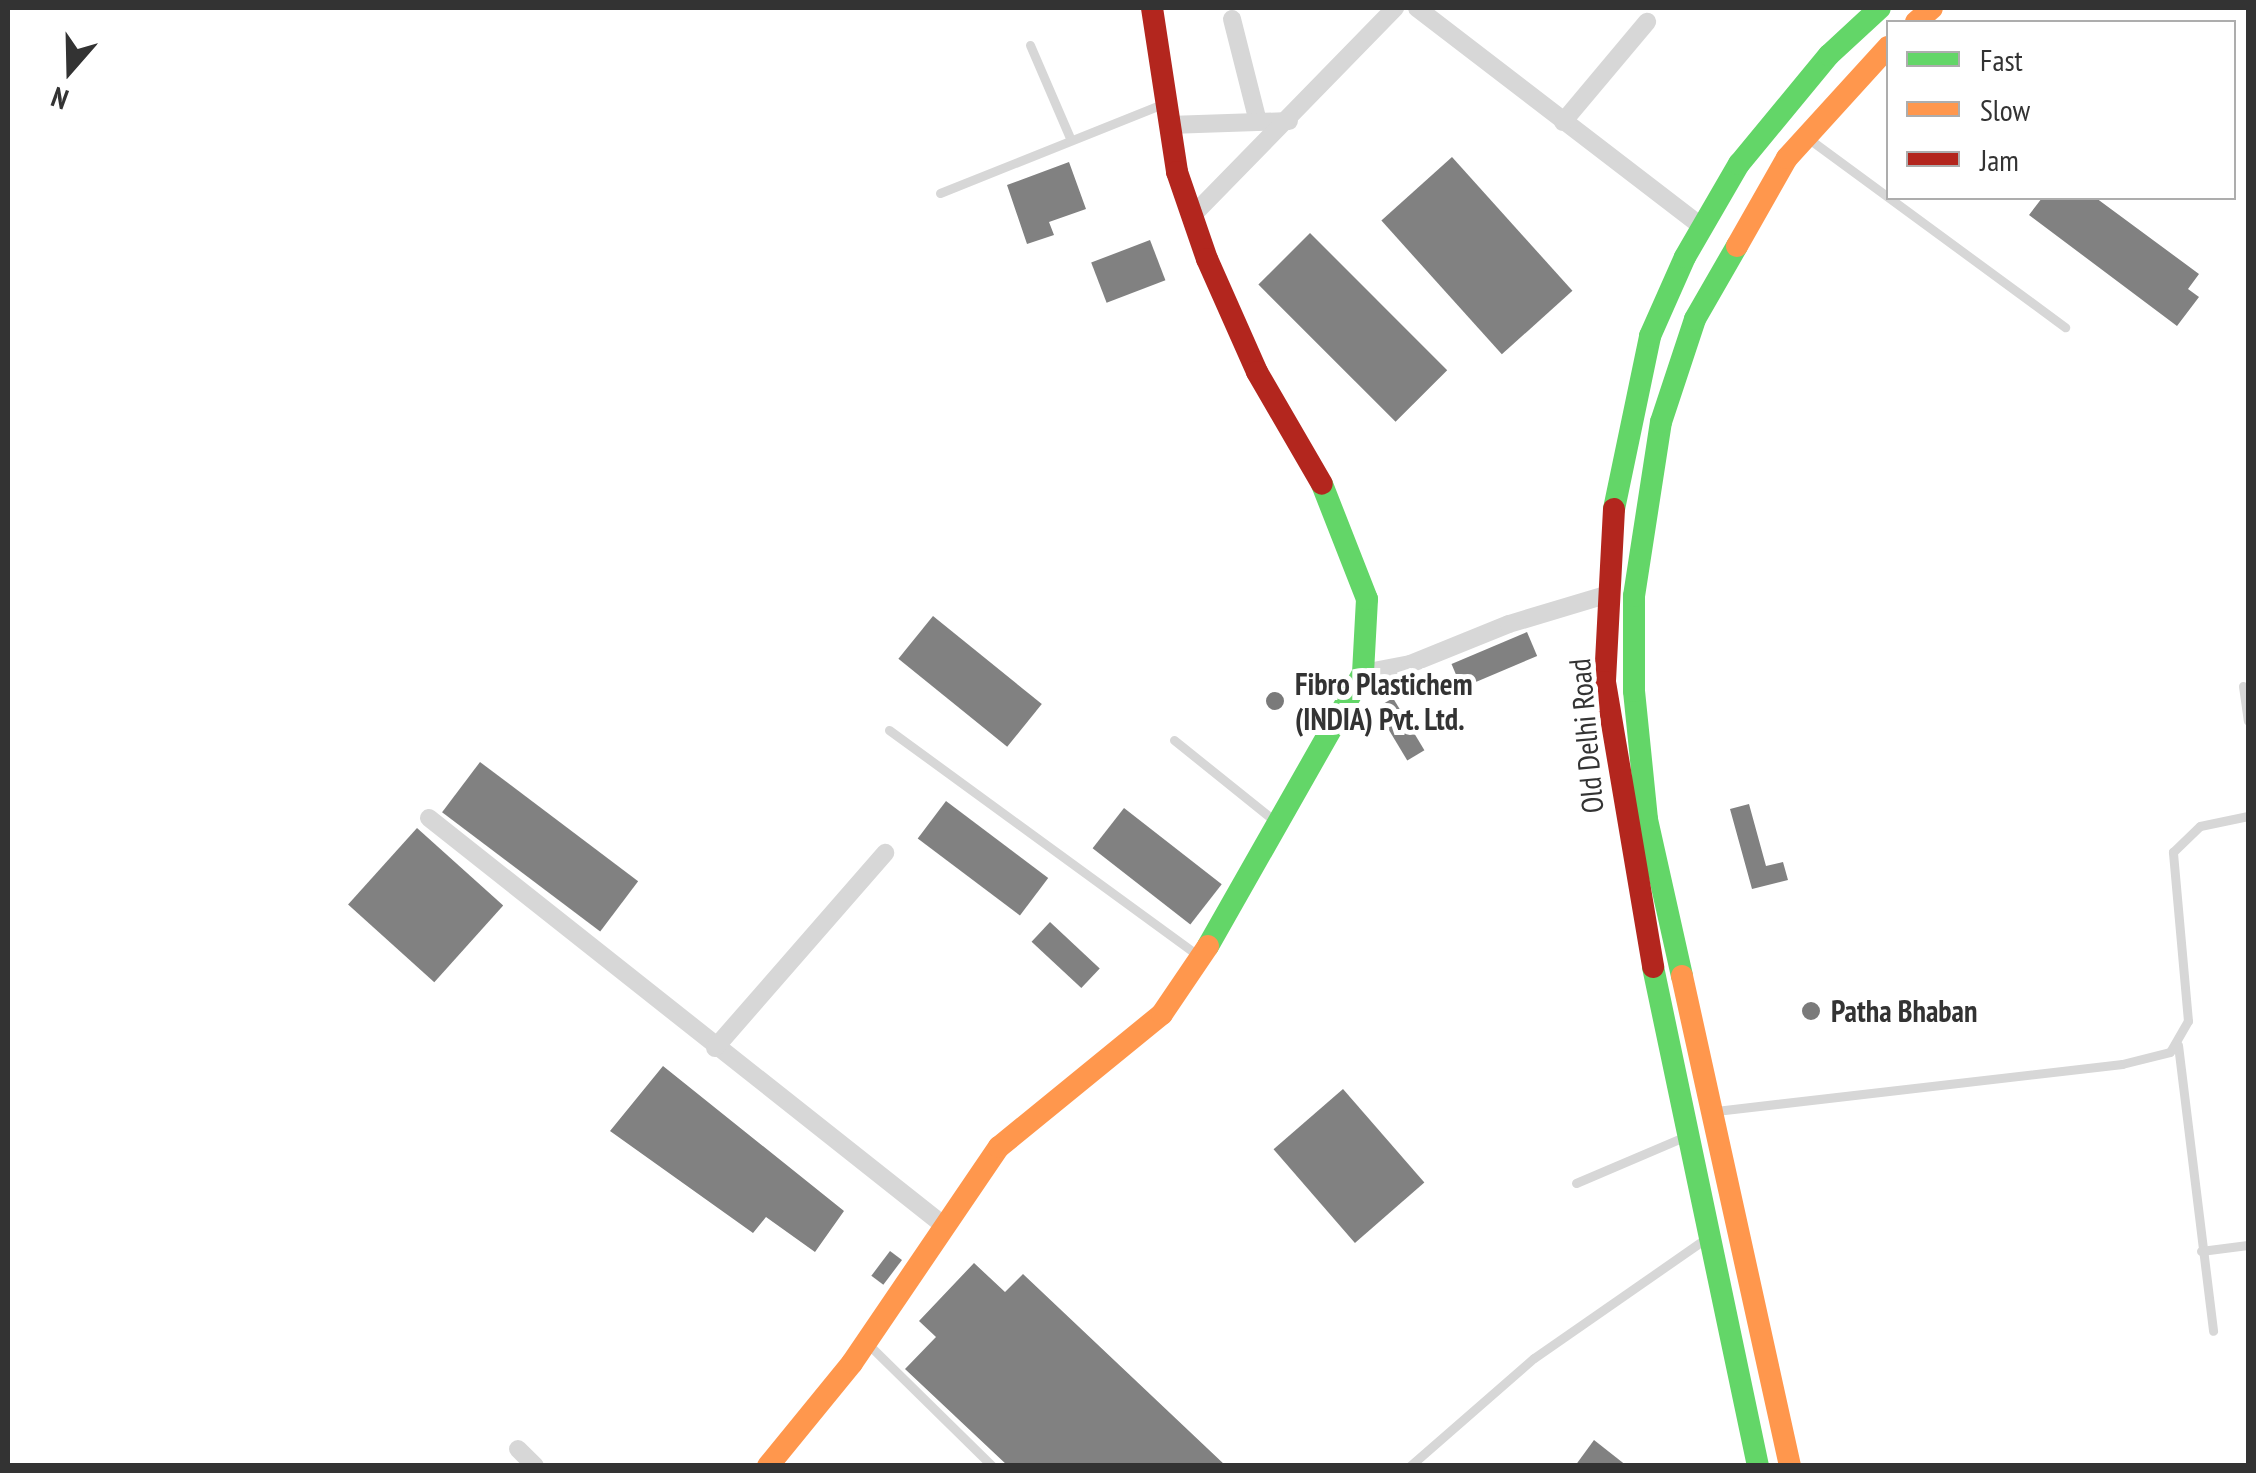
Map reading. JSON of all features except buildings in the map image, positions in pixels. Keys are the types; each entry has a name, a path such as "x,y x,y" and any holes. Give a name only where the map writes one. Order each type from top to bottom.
{"main road":[{"path":"768,1466 866,1342 942,1224 999,1147 1162,1014 1202,958 1363,673 1367,599 1337,510 1256,372 1192,216 1167,114 1152,8"},
{"name":"Old Delhi Road","path":"1758,1466 1626,840 1605,682 1620,457 1650,336 1702,227 1739,164 1829,55 1880,8"},
{"name":"Old Delhi Road","path":"1790,1466 1647,819 1634,691 1634,596 1662,422 1695,320 1762,192 1804,136 1886,49"}],"street":[{"path":"1192,216 1289,122 1395,8"},
{"path":"1417,8 1702,227"},
{"path":"1232,20 1258,122"},
{"path":"1563,122 1647,22"},
{"path":"1167,114 1289,122"},
{"path":"1363,673 1410,664 1509,624 1609,594"},
{"path":"429,818 942,1224"},
{"path":"715,1048 886,853"},
{"path":"518,1449 535,1466"}],"lane":[{"path":"1030,44 1072,140"},
{"path":"940,193 1072,140 1167,114"},
{"path":"1804,136 1886,196"},
{"path":"1892,200 2065,326"},
{"path":"2242,686 2248,721"},
{"path":"889,730 1202,958"},
{"path":"1174,740 1278,824"},
{"path":"2213,1331 2178,1045 2188,1022 2172,852 2200,826 2248,816"},
{"path":"1714,1112 2122,1064 2178,1045"},
{"path":"1576,1183 1687,1136"},
{"path":"1410,1466 1576,1326 1708,1236"},
{"path":"2201,1251 2248,1245"},
{"path":"866,1342 992,1466"}],"traffic: fast":[{"path":"1614,509 1650,336 1685,257 1739,164 1829,55 1880,8"},
{"path":"1682,976 1647,819 1634,691 1634,596 1661,422 1695,319 1737,246"},
{"path":"1208,946 1363,673 1367,599 1322,484"},
{"path":"1653,967 1758,1466"}],"traffic: slow":[{"path":"1918,20 1932,8"},
{"path":"1737,246 1787,158 1886,49"},
{"path":"768,1466 852,1363 999,1147 1162,1014 1208,946"},
{"path":"1682,976 1790,1466"}],"traffic: jam":[{"path":"1152,8 1177,172 1207,259 1257,372 1322,484"},
{"path":"1614,509 1605,682 1653,967"}],"place":[{"name":"Fibro Plastichem (INDIA) Pvt. Ltd.","path":"1275,701"},
{"name":"Patha Bhaban","path":"1811,1011"}]}
